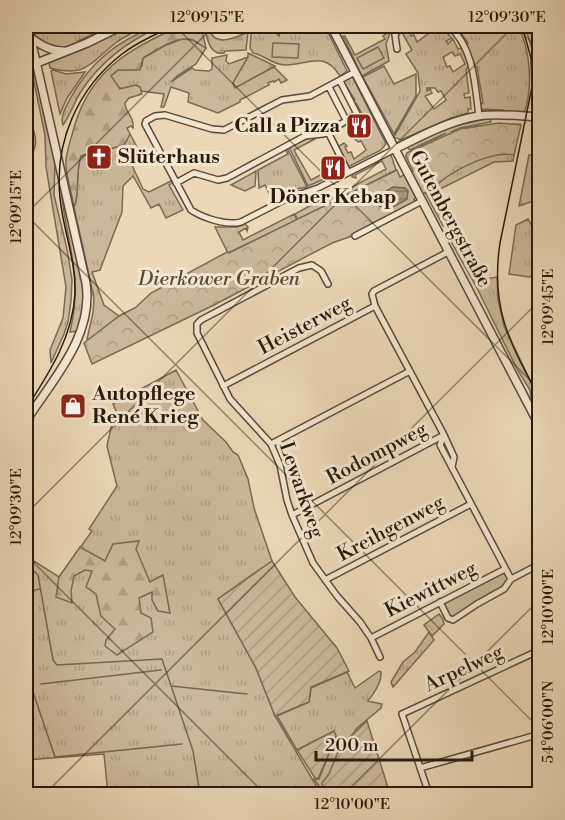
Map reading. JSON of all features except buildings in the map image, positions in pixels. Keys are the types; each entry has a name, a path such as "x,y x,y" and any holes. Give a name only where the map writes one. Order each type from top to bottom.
{"street":[{"path":"26,421 77,341 84,325 88,303 86,283 28,26"},
{"path":"37,63 122,26"},
{"name":"Gutenbergstraße","path":"331,26 540,427"},
{"path":"397,49 395,36 401,26"},
{"path":"449,26 458,35 472,68 479,116"},
{"path":"31,38 53,51 68,51"},
{"path":"355,72 310,96 282,100 224,130 212,129 165,115 146,120 145,124 194,212 237,223 286,199 314,190 449,124 479,116 540,117"},
{"path":"176,183 194,173 218,180 227,178 305,136 328,132 357,114 340,81"},
{"path":"329,87 346,120"},
{"path":"328,132 348,172"},
{"path":"355,236 421,199"},
{"name":"Heisterweg","path":"224,386 375,306 372,298 374,291 448,252"},
{"name":"Lewarkweg","path":"328,284 321,271 312,265 299,268 201,320 197,324 197,333 236,406 271,444 280,465 286,500 306,550 325,580 360,622 380,657"},
{"path":"375,306 444,435 440,445 511,579"},
{"path":"271,444 410,371"},
{"name":"Rodompweg","path":"292,515 444,435"},
{"name":"Kreihgenweg","path":"325,580 471,504"},
{"path":"440,602 448,618 453,620 504,589 511,579 540,564"},
{"name":"Kiewittweg","path":"371,638 505,568"},
{"name":"Arpelweg","path":"420,768 402,714 540,650"},
{"path":"429,795 420,768 540,734"}],"green space":[{"path":"34,26 97,26 98,32 78,41 79,44 56,50 38,41 32,28"},
{"path":"129,26 141,27 117,42 88,66 73,71 50,68 49,63 53,60 84,49"},
{"path":"156,26 161,26 126,45 96,71 80,93 63,125 65,108 86,74 117,46"},
{"path":"180,26 201,26 206,48 193,40 174,41 143,58 140,70 118,70 111,76 120,89 136,85 140,87 142,94 129,98 125,103 133,121 133,128 131,126 127,128 130,134 124,145 81,156 74,207 67,176 66,158 79,113 88,95 111,66 142,45"},
{"path":"204,26 208,26 214,37 224,40 248,32 246,50 215,52 210,45"},
{"path":"260,26 269,26 269,29 271,28 279,36 280,33 306,26 325,26 347,71 340,76 334,68 321,61 284,65 253,53 250,48 251,34"},
{"path":"408,26 411,36 414,35 417,42 429,33 426,26 439,27 435,32 439,33 440,27 452,38 446,41 448,44 453,39 458,49 462,48 469,66 466,70 469,93 464,94 465,98 470,97 471,109 468,109 468,113 401,140 394,137 420,91 418,73 406,54 412,50 401,31 403,27","holes":["452,52 455,56 460,54 465,64 453,72 450,66 447,67 443,57","427,88 441,91 446,100 434,109 425,96 432,93 430,89 427,91"]},
{"path":"456,26 518,26 526,47 529,70 529,93 524,114 481,110 504,110 481,109 480,104 483,103 477,67 472,68 463,45 468,43"},
{"path":"525,26 539,26 539,60 535,77 534,56"},
{"path":"391,30 386,44 389,61 362,76 343,36 355,55 385,39 383,36"},
{"path":"182,39 193,40 206,48 196,64 171,82 192,68 209,71 212,69 212,58 227,55 226,61 229,64 248,57 233,83 235,87 274,67 287,80 281,83 279,79 268,83 269,85 218,113 188,102 189,93 171,87 164,107 161,107 164,94 141,91 140,87 134,86 118,87 110,76 118,70 142,66 143,58"},
{"path":"273,43 299,44 298,58 272,57"},
{"path":"378,47 384,58 363,69 357,58"},
{"path":"248,53 275,66 235,88 233,83"},
{"path":"384,66 394,84 416,74 416,96 394,134 363,77"},
{"path":"51,71 66,74 85,72 67,98 60,114"},
{"path":"351,74 386,144 381,150 346,168 336,148 344,143 348,153 351,152 354,159 366,150 361,141 358,142 354,138 355,133 367,127 367,123 356,103 352,102 355,100 347,87 343,88 340,81"},
{"path":"33,77 36,77 55,162 54,195 72,280 68,322 51,363 50,350 63,318 66,287 46,167 45,135"},
{"path":"26,105 36,141 32,154 26,158"},
{"path":"490,118 491,122 460,128 451,132 470,127 520,124 513,161 494,162 432,193 449,225 443,226 406,156 407,153 446,133 410,150 407,147 450,127"},
{"name":"Dierkower Graben","path":"499,123 521,125 514,155 492,156 467,165 444,180 428,196 426,192 414,199 415,204 352,236 332,243 214,305 92,364 84,343 119,316 135,308 151,293 227,252 397,170 400,177 413,171 406,156 407,153 460,129"},
{"path":"130,134 143,158 131,163 143,189 149,192 171,181 170,177 173,182 169,185 183,210 166,218 159,204 151,208 133,176 123,186 122,212 100,270 92,272 104,305 119,316 135,308 91,339 87,339 94,298 74,207 77,197 79,162 81,156 124,145"},
{"path":"313,137 315,139 294,150 311,180 322,174 324,179 308,186 289,147"},
{"path":"287,148 307,187 288,191 272,199 265,185 259,188 258,170 288,154 285,149"},
{"path":"391,155 396,170 298,220 295,214 315,203 313,200 316,192 317,196 326,201 386,169 382,161 355,175 356,178 352,177 353,173"},
{"path":"529,155 532,155 539,169 539,203 536,200 519,206"},
{"path":"256,171 255,186 245,191 231,185"},
{"path":"61,189 83,287 83,309 78,331 70,332 74,312 75,276"},
{"path":"294,214 297,220 228,253 215,227 237,227 245,224 248,227 247,231 246,228 239,232 243,240"},
{"path":"528,219 539,239 539,272 529,277 509,274 516,225"},
{"path":"445,231 448,234 452,231 478,280 497,277 498,300 504,326 539,399 539,414 531,398 530,390"},
{"path":"176,370 203,420 238,455 248,479 254,508 272,561 218,599 256,668 275,716 321,794 108,794 104,754 26,760 26,589 29,586 28,573 34,561 59,577 92,531 89,529 117,486 107,446 114,414 117,413 113,404"},
{"path":"139,541 136,549 150,582 163,575 170,613 158,611 152,600 152,592 139,598 141,613 151,618 153,632 117,655 105,646 106,640 115,629 101,616 96,594 86,587 92,571 85,570 74,576 71,591 72,603 56,597 59,577 80,547 105,561 113,544"},
{"path":"272,561 295,597 337,648 349,671 311,687 309,702 275,716 256,668 218,599"},
{"path":"505,569 511,579 508,585 451,620 440,602"},
{"path":"439,614 444,624 432,636 424,625"},
{"path":"429,632 434,640 393,687 391,682 403,662 415,652"},
{"path":"379,671 381,676 379,683 368,701 382,704 381,708 356,729 321,789 314,779 319,779 336,736 334,731 297,750 277,716 309,702 311,688 347,672 355,688"},
{"path":"367,721 390,794 324,794 322,783 329,774 340,747"},
{"path":"334,731 336,736 318,779 315,778 297,750"}],"shaded area":[{"path":"393,187 405,188 408,191 407,199 390,209 379,206 377,201 380,195"}],"waterway":[{"path":"29,566 38,575 53,660 57,665 162,659 193,751 200,794"},
{"path":"26,598 35,590 40,589"},
{"path":"26,660 31,678"},
{"path":"41,684 161,670"},
{"path":"31,686 55,757 182,744"},
{"path":"171,686 247,694"}],"tram line":[{"path":"26,409 65,340 73,309 74,269 60,198 59,177 65,137 72,118 81,100 106,68 134,46 174,26"},
{"path":"522,26 531,58 532,87 500,243 498,287 505,325 540,399"}],"place":[{"name":"Call a Pizza","path":"359,126"},
{"name":"Slüterhaus","path":"99,157"},
{"name":"Döner Kebap","path":"333,168"},
{"name":"Autopflege René Krieg","path":"73,406"}]}
